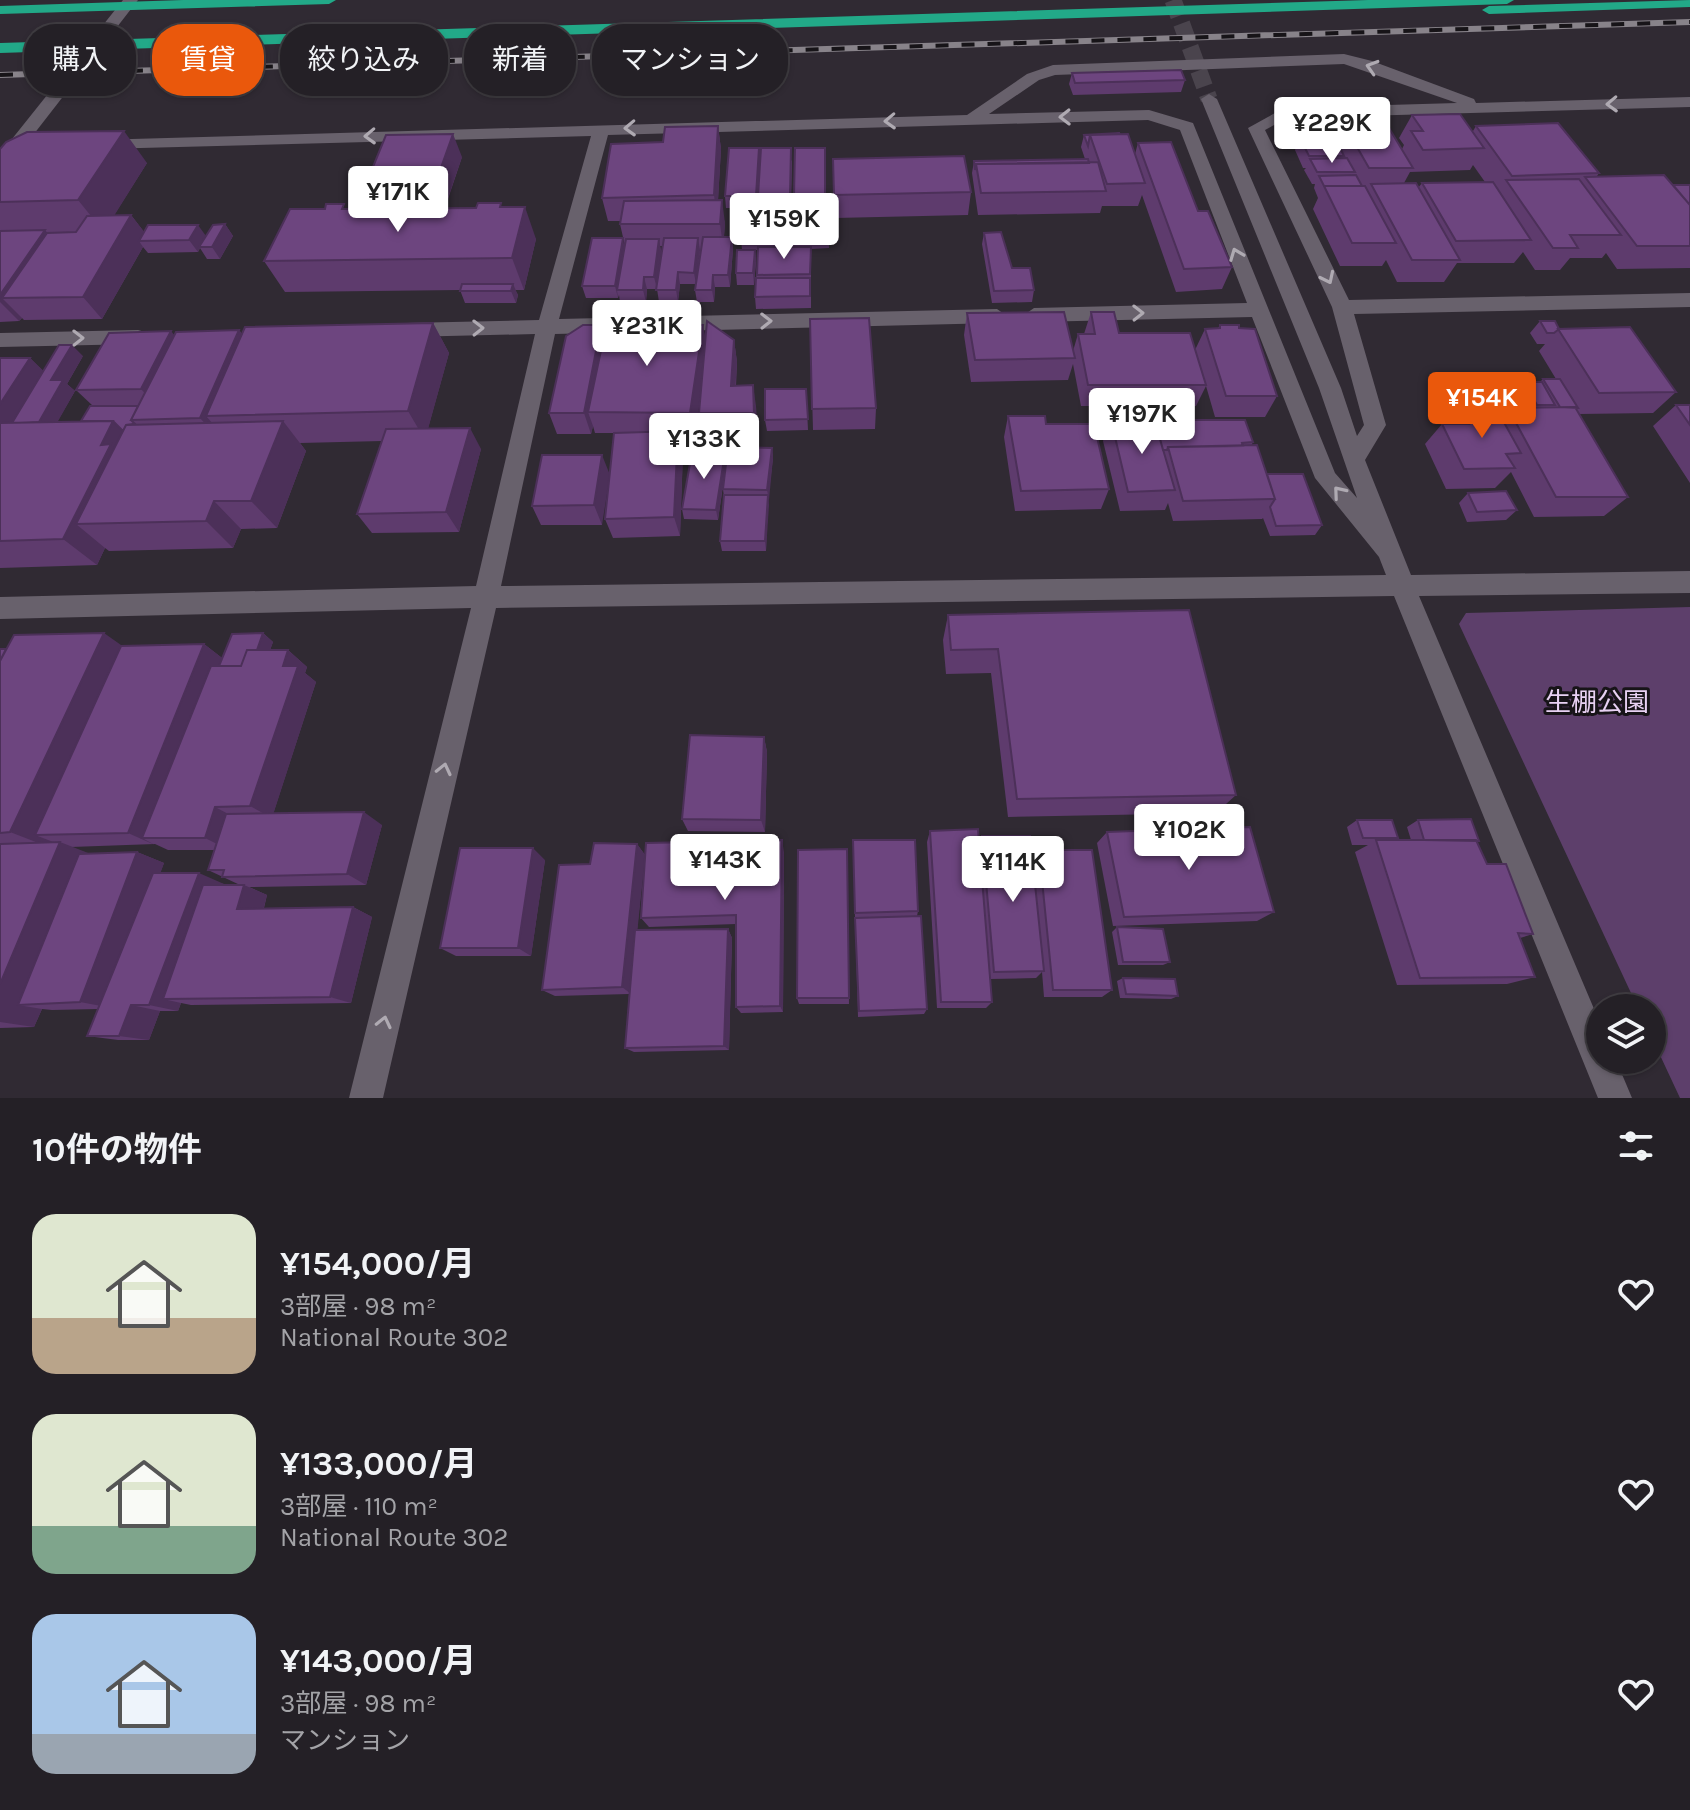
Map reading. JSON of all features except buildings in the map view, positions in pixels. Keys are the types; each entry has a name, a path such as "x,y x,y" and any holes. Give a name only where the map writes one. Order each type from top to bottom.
{"highway":[{"path":"0,10 329,0"},
{"path":"0,58 529,40 965,10 1065,0"},
{"path":"0,32 1507,0"},
{"path":"136,43 965,10 1160,21 1690,3"},
{"path":"0,48 24,47"}],"street":[{"path":"112,24 131,0"},
{"path":"968,119 984,113 1033,77 1053,70 1344,59 1366,64 1468,102 1499,107"},
{"path":"0,166 7,146 51,96"},
{"path":"1209,99 1330,388 1403,587 1615,1098"},
{"path":"1354,460 1375,425 1342,307 1256,128 1284,113 1690,102"},
{"path":"78,144 1149,115 1187,127 1326,478 1389,551"},
{"path":"366,1098 486,597 547,326 601,129"},
{"path":"7,146 46,145"},
{"path":"1342,307 1690,300"},
{"path":"390,330 1258,310"},
{"path":"0,340 156,336"},
{"path":"0,608 486,597 1690,582"}],"green space":[{"name":"生棚公園","path":"1690,607 1690,1098 1680,1098 1666,1068 1666,994 1631,994 1459,624 1466,613"}],"tunnel":[{"path":"1173,0 1209,99"}],"railway":[{"path":"0,75 1690,22"}]}
